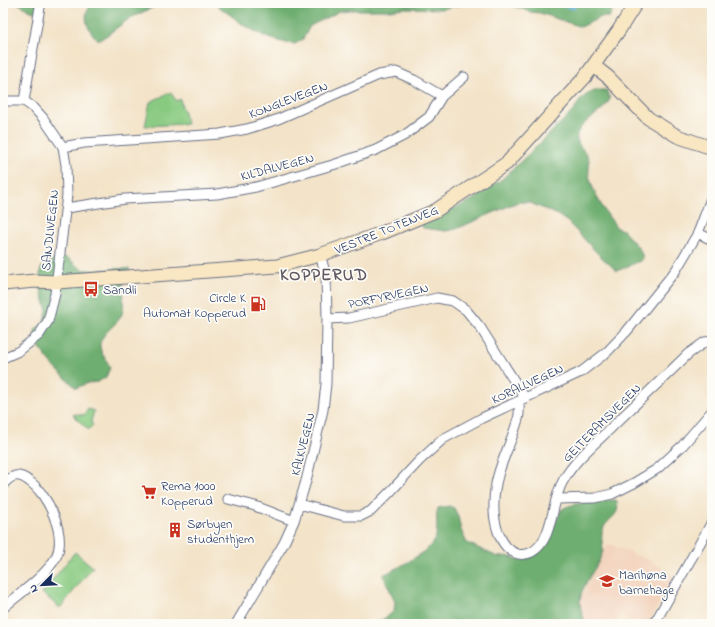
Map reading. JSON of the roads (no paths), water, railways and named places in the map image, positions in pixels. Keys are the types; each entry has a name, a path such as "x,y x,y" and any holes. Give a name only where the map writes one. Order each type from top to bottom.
{"main road":[{"name":"VESTRE TOTENVEG","path":"3,284 35,281 56,282 277,266 320,255 382,233 435,211 507,163 571,94 594,66 636,3"},
{"path":"594,66 608,77 648,118 677,136 706,146 712,146"}],"street":[{"path":"3,101 24,101 40,7"},
{"name":"KONGLEVEGEN","path":"63,147 84,143 220,134 247,129 276,120 379,75 396,72 414,80 442,96"},
{"name":"KILDALVEGEN","path":"66,208 125,199 217,194 256,187 376,150 405,135 429,117 442,96 464,77"},
{"name":"SANDLIVEGEN","path":"3,358 19,351 39,336 48,321 53,305 66,208 66,165 63,147 43,118 34,108 24,101"},
{"name":"KORALLVEGEN","path":"299,504 344,516 361,516 371,511 419,461 444,439 482,418 581,372 607,352 627,331 676,270 698,233 712,196"},
{"path":"698,233 712,240"},
{"name":"KALKVEGEN","path":"236,624 284,543 294,521 324,410 327,319 326,275 320,255"},
{"name":"PORFYRVEGEN","path":"327,319 349,318 437,298 453,301 466,310 480,327 522,400"},
{"name":"GEITERAMSVEGEN","path":"522,400 519,418 496,482 494,503 495,520 499,535 506,547 513,553 521,555 531,553 538,548 544,538 562,482 588,450 688,354 705,342 712,341"},
{"path":"557,499 595,498 612,494 634,483 657,469 683,445 712,411"},
{"path":"3,485 13,476 21,476 32,482 39,489 50,507 56,524 59,540 56,557 44,573 3,608"},
{"path":"228,498 255,506 294,521"},
{"path":"654,624 712,522"}],"waterway":[{"path":"555,3 574,8"}],"place":[{"name":"Sandli","path":"91,289"},
{"name":"Circle K Automat Kopperud","path":"258,304"},
{"name":"Rema 1000 Kopperud","path":"149,492"},
{"name":"Sørbyen studenthjem","path":"175,530"},
{"name":"Marihøna barnehage","path":"607,581"}],"district":[{"name":"KOPPERUD","path":"324,274"}]}
